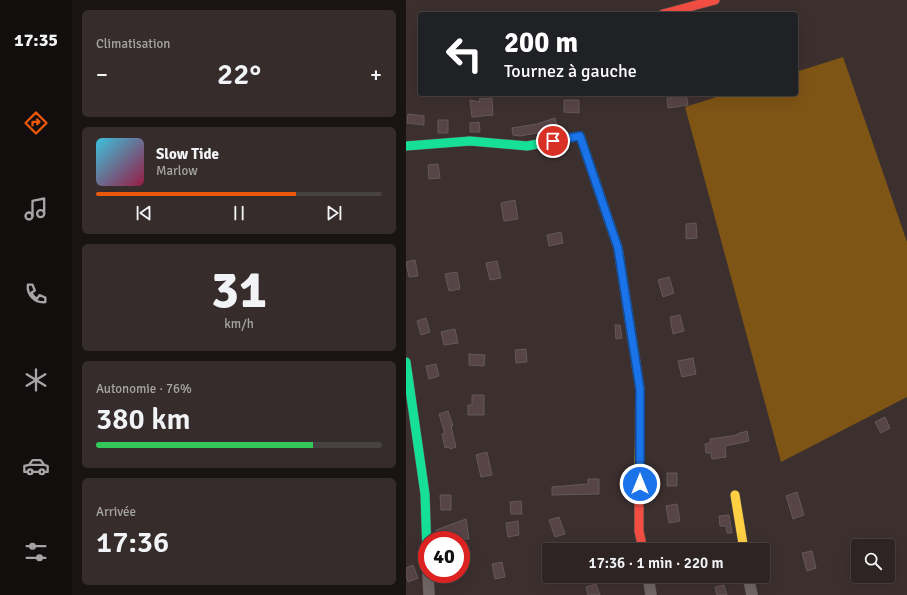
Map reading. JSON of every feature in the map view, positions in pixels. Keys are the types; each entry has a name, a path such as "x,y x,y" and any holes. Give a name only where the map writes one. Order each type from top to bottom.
{"street":[{"path":"670,12 715,0"},
{"path":"406,146 470,141 527,146 580,136 618,248 639,381 639,531 642,543"},
{"path":"406,362 424,494 426,531"},
{"path":"736,495 743,543"},
{"path":"428,583 429,595"},
{"path":"649,583 651,595"},
{"path":"749,583 752,595"}],"shaded area":[{"path":"843,57 907,242 907,397 781,462 685,107 720,96 798,96 798,71"}],"building":[{"path":"672,96 686,96 688,105 668,108 667,98 672,98"},
{"path":"492,98 493,115 472,117 470,100 480,102 479,99"},
{"path":"564,100 579,100 579,113 564,112"},
{"path":"408,114 424,116 424,125 407,123"},
{"path":"555,118 558,130 520,136 513,135 512,128 537,124"},
{"path":"438,120 448,120 448,133 438,133"},
{"path":"479,122 480,132 470,132 470,123"},
{"path":"438,164 440,178 429,179 428,165"},
{"path":"515,200 518,219 504,221 501,203"},
{"path":"696,223 697,238 686,239 686,224"},
{"path":"561,232 563,243 549,246 547,235"},
{"path":"415,260 418,276 409,277 406,262"},
{"path":"497,261 501,278 490,280 486,263"},
{"path":"457,272 460,289 449,291 445,274"},
{"path":"669,277 674,293 663,297 658,280"},
{"path":"680,315 684,331 673,334 670,317"},
{"path":"426,318 430,332 421,335 417,321"},
{"path":"615,325 620,325 622,338 616,339"},
{"path":"455,329 458,343 444,345 441,332"},
{"path":"526,349 527,362 516,363 515,350"},
{"path":"469,354 485,355 484,366 469,365"},
{"path":"693,358 696,374 682,377 678,361"},
{"path":"436,364 439,376 429,379 426,366"},
{"path":"472,395 484,395 484,415 468,415 468,405 472,405"},
{"path":"448,411 453,426 451,426 456,447 450,449 449,447 445,448 442,434 445,434 439,414"},
{"path":"885,417 890,428 881,433 875,422"},
{"path":"747,431 749,441 725,446 726,457 712,459 711,453 706,453 705,444 710,443 710,439 738,435 737,434"},
{"path":"487,452 492,475 481,477 476,455"},
{"path":"667,473 677,473 677,486 667,486"},
{"path":"588,479 599,479 599,494 552,495 552,487 588,484"},
{"path":"797,492 804,515 793,519 786,496"},
{"path":"440,495 451,495 451,510 441,510"},
{"path":"521,501 522,514 511,514 510,502"},
{"path":"677,504 680,521 669,523 666,506"},
{"path":"729,515 732,533 727,533 726,526 720,526 719,516"},
{"path":"559,517 565,534 555,537 549,520"},
{"path":"466,519 468,531 436,530"},
{"path":"518,521 519,535 508,537 506,523"},
{"path":"812,551 816,568 807,571 802,553"},
{"path":"502,562 505,577 495,579 492,564"},
{"path":"413,565 418,578 408,582 406,568"},
{"path":"596,584 600,595 588,595 586,587"},
{"path":"724,585 727,595 717,595 715,587"}],"traffic: fast":[{"path":"406,146 470,141 527,146 580,136 598,189"},
{"path":"406,362 425,494 426,531"}],"traffic: slow":[{"path":"598,189 618,248 640,389 639,491"},
{"path":"735,495 743,543"}],"traffic: jam":[{"path":"670,12 715,0"},
{"path":"639,491 639,531 642,543"}],"route":[{"path":"553,141 580,136 618,248 640,389 640,484"}]}
